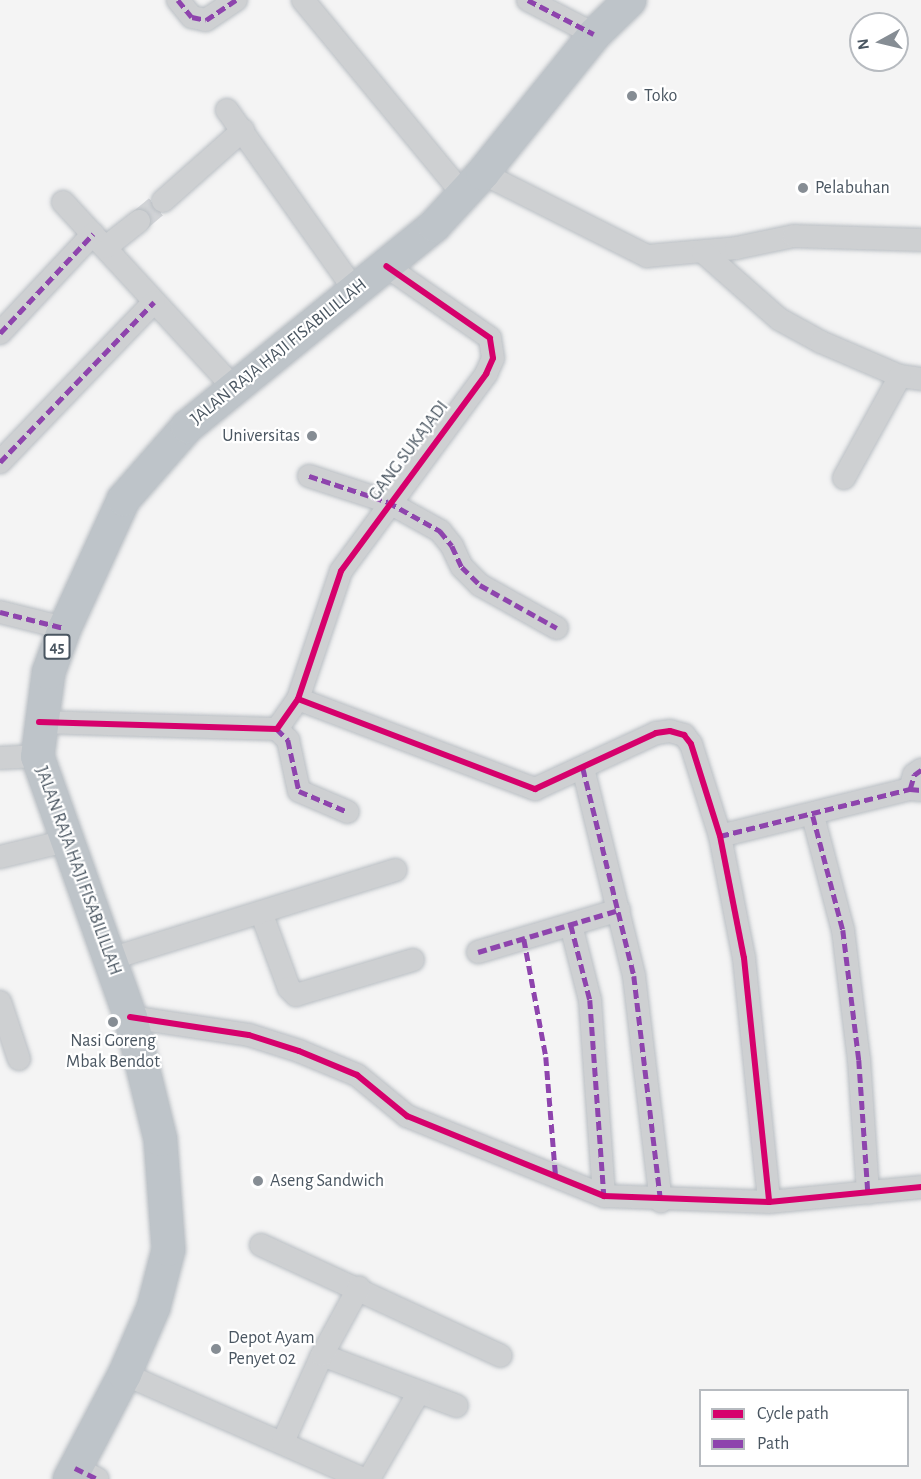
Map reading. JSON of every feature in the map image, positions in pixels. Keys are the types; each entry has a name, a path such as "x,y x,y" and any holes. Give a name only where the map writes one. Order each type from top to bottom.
{"highway":[{"name":"JALAN RAJA HAJI FISABILILLAH","path":"81,1475 153,1307 168,1249 160,1139 130,1017 37,756 39,722 48,672 63,628 123,499 187,426 232,386 386,266 472,183 594,34 629,0"}],"street":[{"path":"178,0 192,17 206,20 236,0"},
{"path":"303,0 472,183 638,252 656,257 703,252 794,236 921,240"},
{"path":"528,0 594,34"},
{"path":"227,110 355,291"},
{"path":"164,201 243,130"},
{"path":"63,202 232,386"},
{"path":"0,333 100,241 139,221"},
{"path":"703,252 780,319 821,342 910,377 844,478"},
{"name":"GANG SUKAJADI","path":"277,729 298,699 333,587 388,502 486,374 494,352 489,338 386,266"},
{"path":"0,462 154,302"},
{"path":"309,476 388,502 440,531 453,546 462,567 480,585 557,628"},
{"path":"0,612 63,628"},
{"path":"298,699 441,752 526,788 545,788 663,730 684,735 692,744 720,836 744,958 769,1202"},
{"path":"39,722 277,729 288,740 299,791 348,812"},
{"path":"0,758 37,756"},
{"path":"583,768 619,910 647,1060 661,1201"},
{"path":"720,836 813,816 917,783"},
{"path":"813,816 843,930 859,1060 868,1193"},
{"path":"0,856 66,841"},
{"path":"110,959 395,870"},
{"path":"478,952 619,910"},
{"path":"261,912 289,988 296,995 413,960"},
{"path":"571,925 590,1000 604,1196"},
{"path":"2,1015 19,1059"},
{"path":"130,1017 249,1035 299,1051 357,1075 408,1116 604,1196 661,1201 769,1202 921,1186"},
{"path":"261,1245 358,1287 501,1356"},
{"path":"283,1442 322,1355 358,1287"},
{"path":"322,1355 457,1406"},
{"path":"124,1374 363,1479"},
{"path":"369,1479 419,1392"}],"tunnel":[{"path":"139,221 163,201"}],"marked path":[{"path":"178,0 192,17 206,20 236,0"},
{"path":"528,0 594,34"},
{"path":"0,333 93,234"},
{"path":"0,462 154,302"},
{"path":"309,476 388,502 440,531 452,546 462,567 480,585 557,628"},
{"path":"0,612 64,628"},
{"path":"277,729 288,740 299,791 348,812"},
{"path":"583,768 634,976 661,1201"},
{"path":"910,789 914,775 921,770"},
{"path":"720,836 910,789 921,790"},
{"path":"813,816 843,930 859,1060 868,1193"},
{"path":"478,952 619,910"},
{"path":"571,925 590,1000 604,1196"},
{"path":"524,939 546,1057 556,1178"},
{"path":"75,1468 98,1479"}],"cycle path":[{"path":"39,722 277,729 298,699 341,571 486,374 493,358 490,338 386,266"},
{"path":"298,699 535,789 656,733 670,731 684,735 691,744 720,836 744,958 769,1202"},
{"path":"130,1017 249,1035 299,1051 357,1075 407,1116 604,1196 769,1202 921,1187"}],"place":[{"name":"Toko","path":"632,96"},
{"name":"Pelabuhan","path":"803,188"},
{"name":"Universitas","path":"312,436"},
{"name":"Nasi Goreng Mbak Bendot","path":"113,1022"},
{"name":"Aseng Sandwich","path":"258,1181"},
{"name":"Depot Ayam Penyet 02","path":"216,1349"}]}
